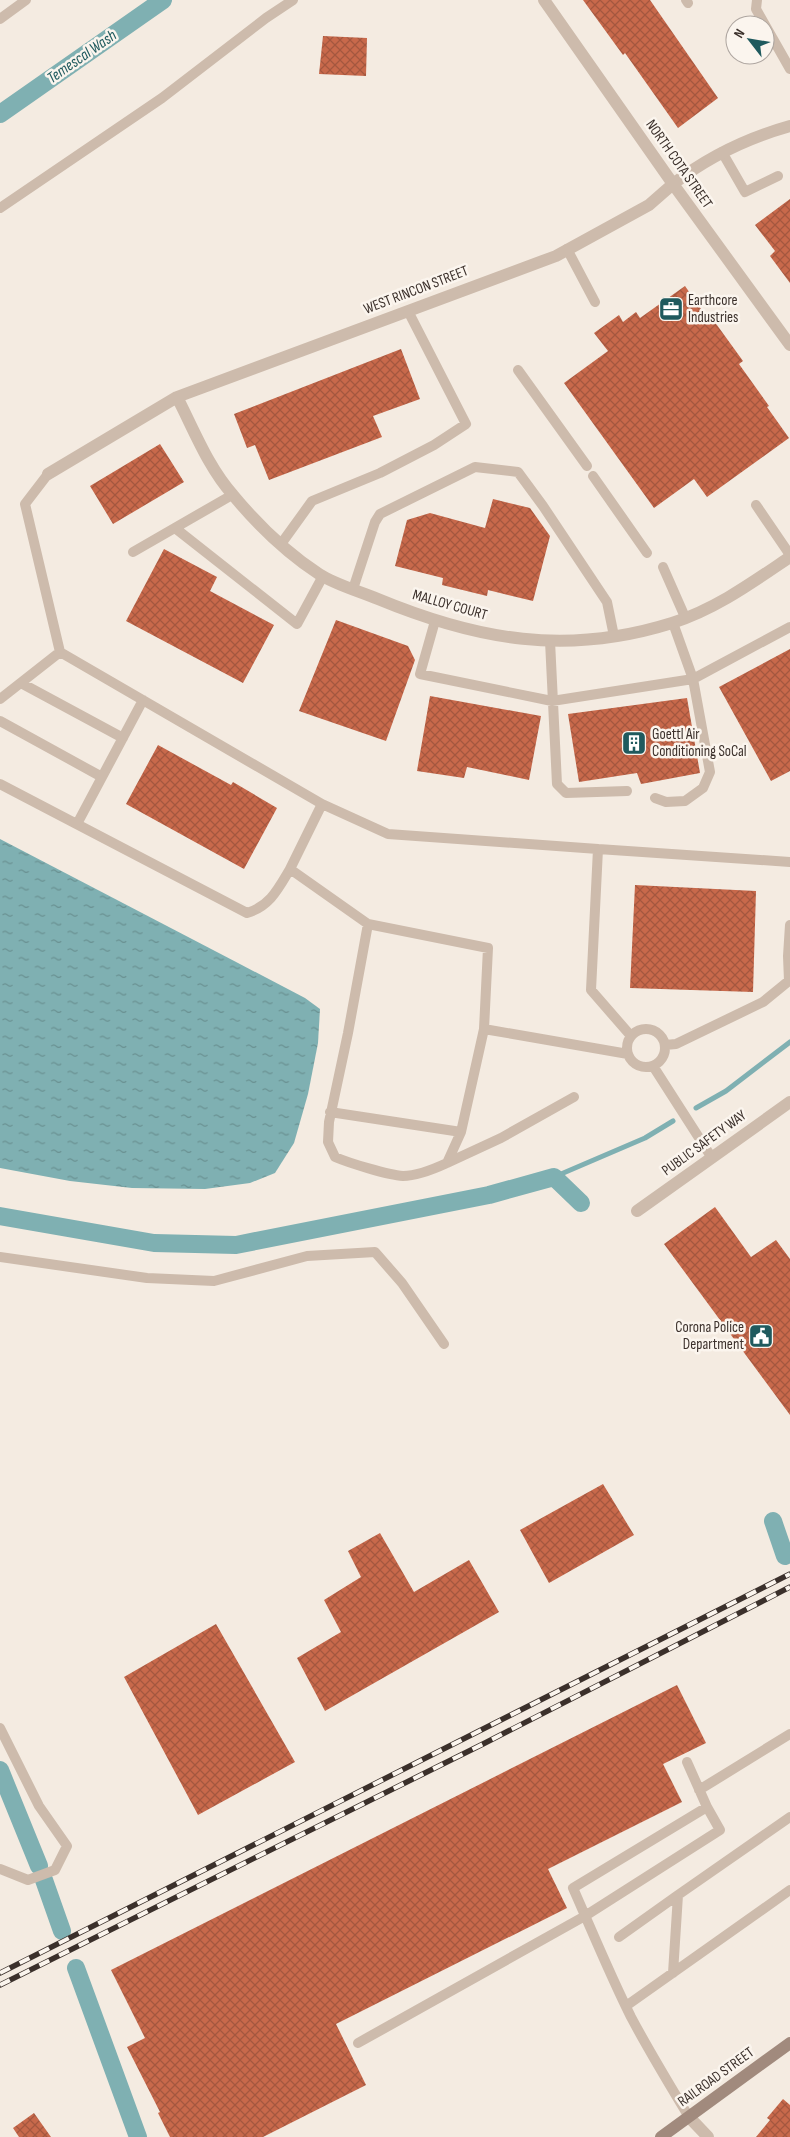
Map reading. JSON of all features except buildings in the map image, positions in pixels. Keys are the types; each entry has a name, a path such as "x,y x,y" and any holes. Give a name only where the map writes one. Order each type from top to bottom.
{"main road":[{"name":"RAILROAD STREET","path":"661,2137 790,2043"}],"street":[{"name":"NORTH COTA STREET","path":"544,0 673,184 790,345"},
{"name":"WEST RINCON STREET","path":"48,474 177,397 556,256 649,205 692,170 722,152 768,132 790,126"},
{"name":"MALLOY COURT","path":"177,397 218,475 232,495 281,544 323,576 435,621 524,640 582,640 614,636 673,623 712,606 744,589 790,556"},
{"name":"PUBLIC SAFETY WAY","path":"637,1211 790,1102"},
{"path":"689,2117 708,2137"}],"lane":[{"path":"0,19 26,0"},
{"path":"0,208 162,98 266,18 293,0"},
{"path":"757,0 756,9 790,69"},
{"path":"722,152 745,192 778,176"},
{"path":"567,249 595,302"},
{"path":"281,544 312,501 380,473 434,445 466,424 408,311"},
{"path":"518,370 587,466"},
{"path":"353,589 365,550 380,514 475,467 518,472 607,602 614,636"},
{"path":"48,474 24,504 60,652 322,804 388,834 789,864"},
{"path":"593,476 647,553"},
{"path":"133,552 232,495"},
{"path":"756,505 790,556"},
{"path":"175,528 297,624 323,576"},
{"path":"663,568 685,617"},
{"path":"435,621 420,674 552,701 694,680 790,627"},
{"path":"655,798 666,802 685,801 703,788 710,772 694,680 673,623"},
{"path":"550,641 558,784 566,792 627,791"},
{"path":"0,699 60,652"},
{"path":"21,683 123,738"},
{"path":"77,824 143,700"},
{"path":"0,721 102,777"},
{"path":"0,784 247,913 260,909 267,902 290,869 322,804"},
{"path":"598,849 591,990 631,1036"},
{"path":"290,869 368,924 488,948 484,1029 461,1132 447,1163"},
{"path":"368,924 348,1033 330,1112 328,1142 335,1157 346,1162 402,1176 429,1171 501,1138 574,1097"},
{"path":"665,1045 676,1044 763,1002 789,981 790,925"},
{"path":"484,1029 628,1054"},
{"path":"642,1029 648,1029 660,1034 665,1045 663,1058 653,1066 640,1067 635,1064 628,1054 628,1041 631,1036 642,1029"},
{"path":"653,1066 712,1158"},
{"path":"330,1112 461,1132"},
{"path":"0,1257 147,1278 214,1281 307,1256 375,1252 402,1283 444,1344"},
{"path":"0,1728 39,1806 67,1846 55,1870 28,1880 0,1869"},
{"path":"699,1790 790,1734"},
{"path":"358,2043 585,1916 720,1830 703,1809 699,1790 687,1762"},
{"path":"689,2117 626,2006 573,1888 703,1809"},
{"path":"619,1937 790,1817"},
{"path":"626,2006 790,1890"},
{"path":"673,1973 678,1895"}],"water":[{"path":"0,839 305,998 320,1009 318,1043 308,1094 294,1143 275,1173 250,1183 205,1189 132,1188 70,1181 0,1168"}],"waterway":[{"name":"Temescal Wash","path":"0,114 163,0"},
{"path":"696,1108 726,1091 790,1042"},
{"path":"554,1177 645,1138 673,1121"},
{"path":"0,1216 154,1243 236,1245 489,1195 554,1177 581,1203"},
{"path":"773,1521 785,1556"},
{"path":"0,1770 39,1866"},
{"path":"44,1880 62,1931"},
{"path":"76,1968 138,2137"}],"railway":[{"path":"0,1973 790,1574"},
{"path":"0,1985 483,1744 790,1587"}],"place":[{"name":"Earthcore Industries","path":"671,309"},
{"name":"Goettl Air Conditioning SoCal","path":"634,743"},
{"name":"Corona Police Department","path":"761,1336"}]}
